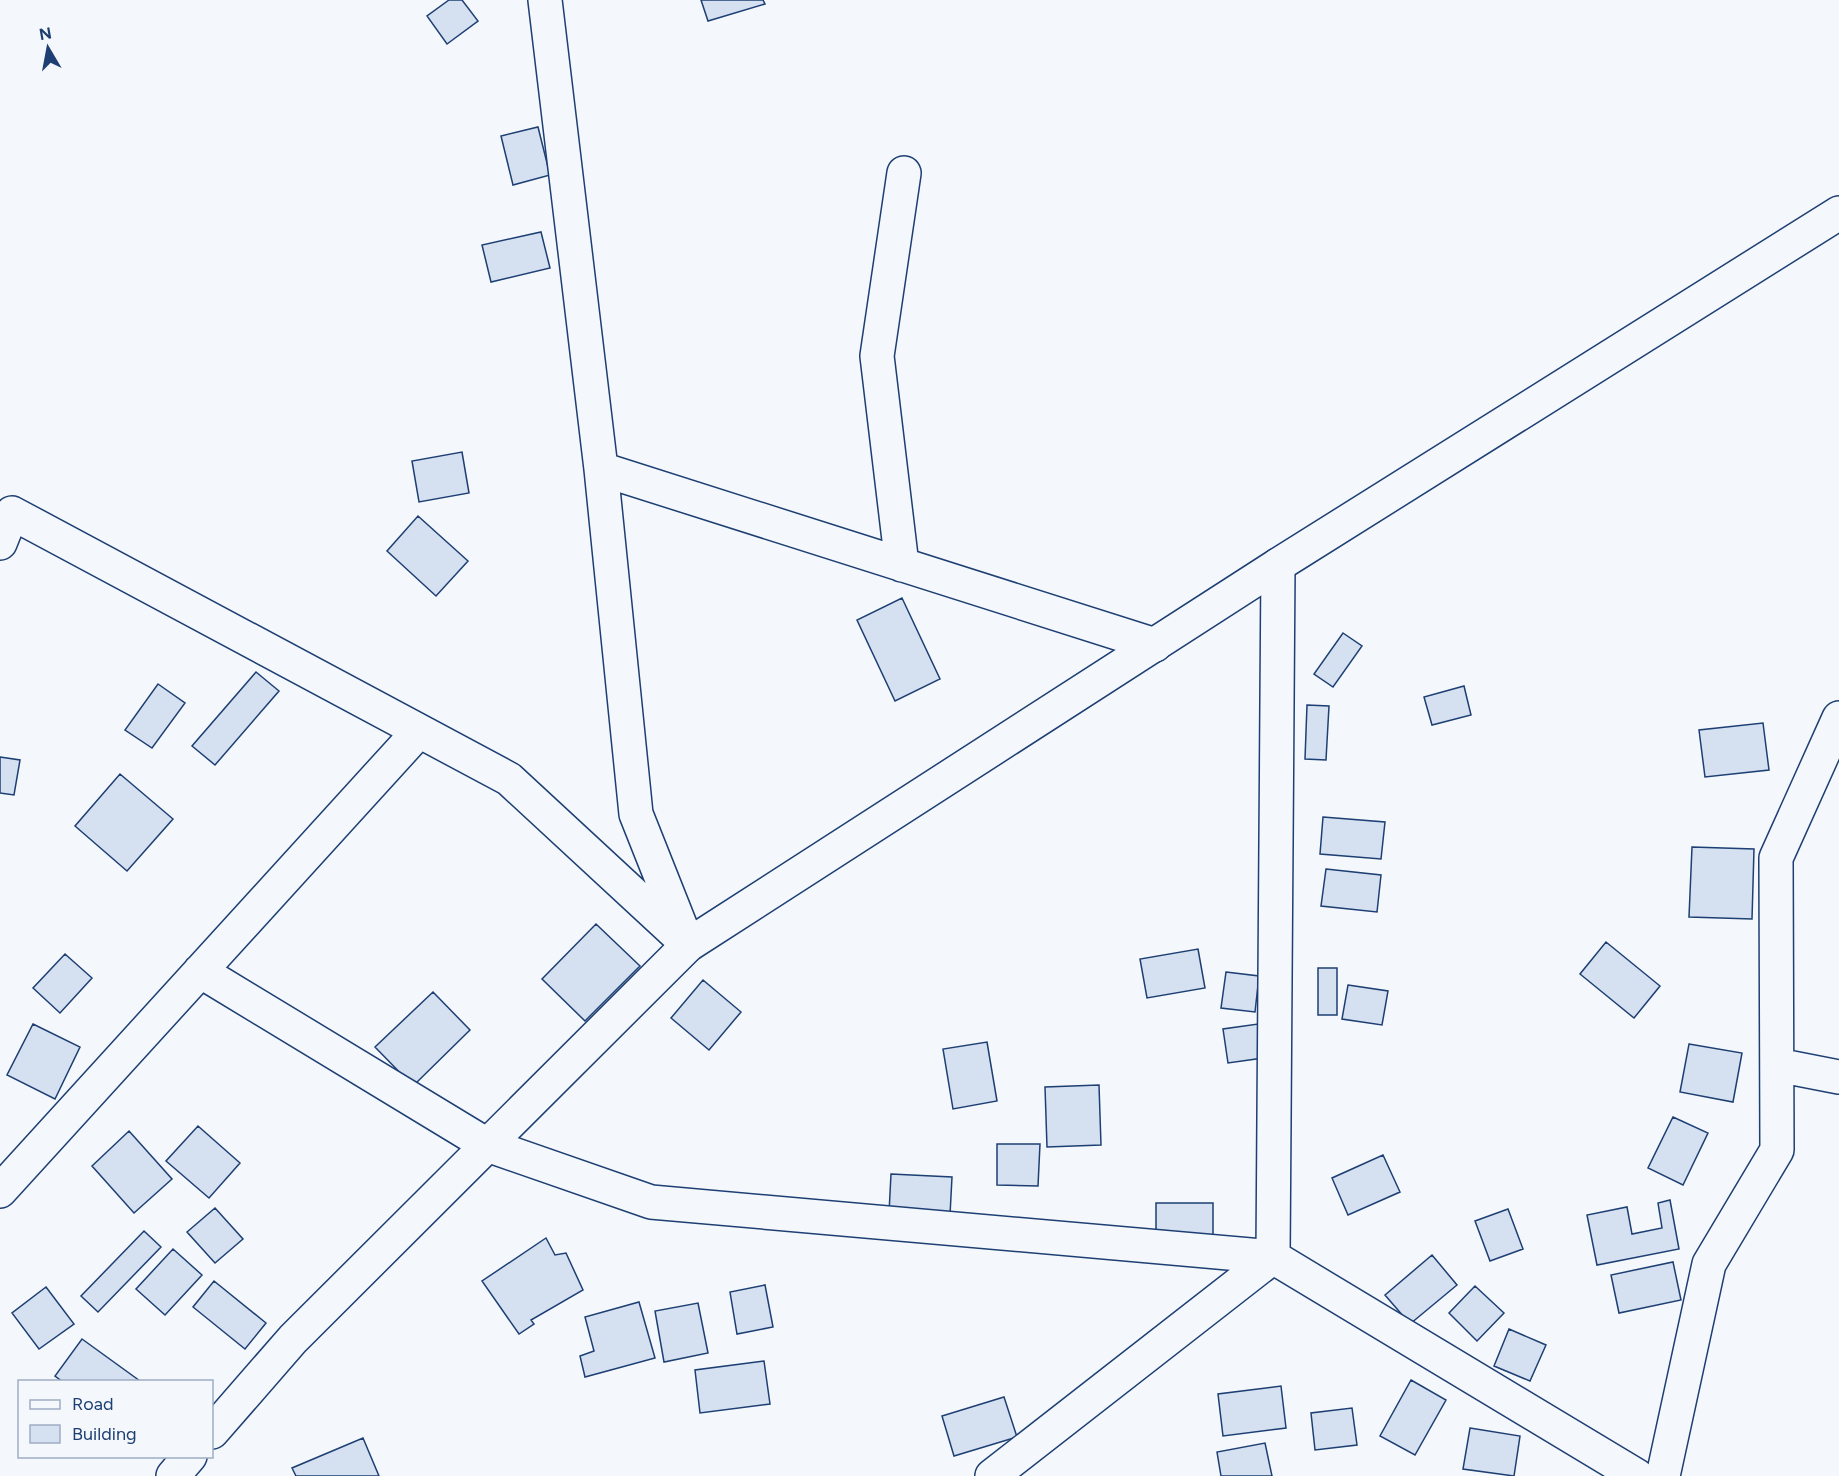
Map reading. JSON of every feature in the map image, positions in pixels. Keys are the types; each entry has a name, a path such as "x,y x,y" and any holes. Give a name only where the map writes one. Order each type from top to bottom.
{"street":[{"path":"545,0 601,469 636,814 688,945"},
{"path":"902,565 877,356 904,173"},
{"path":"213,1431 293,1339 688,945 1278,565 1839,213"},
{"path":"601,469 1155,645"},
{"path":"0,543 12,513 509,779 688,945"},
{"path":"1273,1257 1278,565"},
{"path":"1663,1476 1709,1264 1777,1150 1776,858 1839,718"},
{"path":"0,1191 418,731"},
{"path":"200,971 487,1145 651,1202 1273,1257 1637,1476"},
{"path":"1777,1065 1839,1077"},
{"path":"992,1476 1273,1257"},
{"path":"173,1476 188,1458"}],"building":[{"path":"449,0 462,0 478,21 447,44 427,16"},
{"path":"701,0 763,0 765,4 708,21"},
{"path":"538,127 550,175 513,185 501,136"},
{"path":"541,232 550,268 491,282 482,245"},
{"path":"462,452 469,493 419,502 412,461"},
{"path":"418,516 468,561 436,596 387,551"},
{"path":"902,598 940,679 895,701 857,620"},
{"path":"1343,633 1362,646 1333,687 1314,674"},
{"path":"256,672 279,691 215,765 192,746"},
{"path":"158,684 185,703 152,748 125,730"},
{"path":"1464,686 1471,715 1432,725 1424,697"},
{"path":"1307,705 1329,706 1326,760 1305,759"},
{"path":"1763,723 1769,770 1705,777 1699,730"},
{"path":"0,757 20,760 14,795 0,793"},
{"path":"120,774 173,819 127,871 75,826"},
{"path":"1323,817 1385,822 1381,859 1320,854"},
{"path":"1692,847 1754,849 1752,919 1689,917"},
{"path":"1326,869 1381,875 1377,912 1321,906"},
{"path":"596,924 640,966 585,1021 542,979"},
{"path":"1606,942 1660,986 1634,1018 1580,974"},
{"path":"1198,949 1205,988 1147,998 1140,959"},
{"path":"65,954 92,978 60,1013 33,988"},
{"path":"1318,968 1337,968 1337,1015 1318,1015"},
{"path":"1226,972 1259,976 1255,1012 1221,1008"},
{"path":"703,980 741,1012 709,1050 671,1018"},
{"path":"1348,985 1388,991 1382,1025 1342,1019"},
{"path":"433,992 470,1030 413,1086 375,1047"},
{"path":"33,1024 80,1047 55,1099 7,1075"},
{"path":"1258,1024 1263,1058 1228,1063 1223,1029"},
{"path":"987,1042 997,1101 953,1109 943,1049"},
{"path":"1689,1044 1742,1053 1733,1102 1680,1092"},
{"path":"1099,1085 1101,1145 1047,1147 1045,1087"},
{"path":"1673,1117 1708,1133 1683,1185 1648,1168"},
{"path":"198,1126 240,1163 209,1198 166,1161"},
{"path":"129,1131 172,1179 134,1213 92,1166"},
{"path":"997,1144 1040,1144 1038,1186 997,1185"},
{"path":"1383,1155 1400,1192 1348,1215 1332,1178"},
{"path":"891,1174 952,1177 950,1215 889,1213"},
{"path":"1670,1200 1679,1249 1597,1265 1587,1215 1627,1207 1632,1234 1662,1228 1658,1203"},
{"path":"1156,1203 1213,1203 1213,1237 1156,1237"},
{"path":"215,1208 243,1239 215,1263 187,1232"},
{"path":"1508,1209 1523,1249 1490,1261 1475,1221"},
{"path":"144,1231 161,1247 98,1312 81,1296"},
{"path":"546,1238 555,1255 566,1253 583,1290 531,1320 534,1324 519,1334 482,1281"},
{"path":"173,1249 202,1275 165,1315 136,1289"},
{"path":"1432,1255 1457,1285 1410,1324 1385,1295"},
{"path":"1673,1262 1681,1300 1619,1313 1611,1275"},
{"path":"214,1281 266,1323 245,1349 193,1307"},
{"path":"765,1285 773,1327 737,1334 730,1292"},
{"path":"1475,1286 1504,1313 1477,1341 1449,1313"},
{"path":"46,1287 74,1324 39,1349 12,1313"},
{"path":"639,1302 655,1358 585,1377 580,1356 594,1351 585,1317"},
{"path":"698,1303 708,1353 664,1362 655,1311"},
{"path":"1509,1329 1546,1345 1530,1381 1494,1366"},
{"path":"82,1339 139,1380 60,1380 55,1376"},
{"path":"764,1361 770,1404 700,1413 695,1370"},
{"path":"1411,1380 1446,1400 1415,1455 1380,1436"},
{"path":"1281,1386 1286,1428 1223,1436 1218,1394"},
{"path":"1004,1397 1017,1437 954,1456 942,1416"},
{"path":"1352,1408 1357,1445 1315,1450 1311,1413"},
{"path":"1470,1428 1520,1436 1514,1476 1463,1469"},
{"path":"363,1438 379,1476 296,1476 292,1468"},
{"path":"1265,1443 1272,1476 1221,1476 1217,1452"}]}
